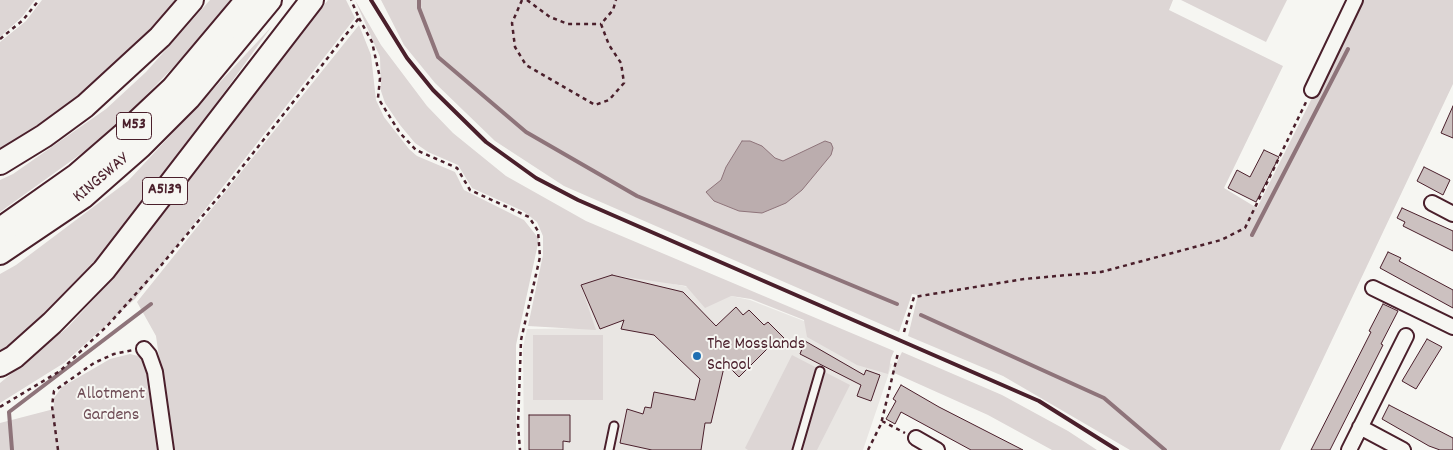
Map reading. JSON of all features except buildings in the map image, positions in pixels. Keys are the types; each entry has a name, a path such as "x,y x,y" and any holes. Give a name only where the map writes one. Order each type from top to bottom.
{"highway":[{"path":"0,163 44,136 84,106 160,36 192,0"},
{"name":"M53","path":"0,231 78,176 123,137 174,89 248,0"},
{"name":"KINGSWAY","path":"0,254 83,197 140,147 189,98 270,0"},
{"name":"A5139","path":"5,363 52,323 104,270 312,0"}],"street":[{"path":"1312,90 1356,0"},
{"path":"1432,204 1453,214"},
{"path":"1373,288 1453,327"},
{"path":"1349,450 1406,336"},
{"path":"144,349 150,355 155,372 166,450"},
{"path":"1360,428 1403,450"},
{"path":"916,438 937,450"}],"lane":[{"path":"797,450 820,371"},
{"path":"609,450 614,426"}],"path":[{"path":"0,39 23,20 38,0"},
{"path":"351,0 372,42 380,78 378,98 400,133 416,150 457,168 470,190 529,217 538,231 540,257 521,340 518,425 520,450"},
{"path":"522,0 512,22 515,48 526,65 595,105 609,100 624,83 621,63 609,45 601,24"},
{"path":"527,0 550,18 568,24 586,26 601,24 613,10 616,0"},
{"path":"0,407 60,371 108,325 221,194 359,18"},
{"path":"904,332 914,296 1024,279 1101,272 1221,240 1245,228 1312,90"},
{"path":"58,450 52,406 54,391 94,363 114,354 144,349"},
{"path":"868,450 882,420 898,353"},
{"path":"882,420 916,438"}],"shaded area":[{"path":"742,141 750,141 762,146 775,158 783,161 825,141 831,143 833,148 831,155 802,190 786,203 762,213 739,211 714,201 706,192 721,180 726,167"},
{"name":"The Mosslands School","path":"616,272 750,300 809,323 808,328 892,364 863,450 524,450 523,347 527,329 595,328 579,286"}],"green space":[{"path":"0,0 35,0 22,17 0,37"},
{"path":"42,0 179,0 118,66 26,138 0,152 0,42 26,21"},
{"path":"210,0 230,0 207,32 110,133 0,212 0,180 13,174 106,109 146,72"},
{"path":"328,0 346,0 355,18 135,299 64,363 0,403 0,383 68,327 106,286"},
{"path":"355,0 381,45 427,106 453,133 506,176 586,221 894,351 888,374 857,365 807,337 804,320 751,299 731,296 705,308 686,286 612,275 581,286 596,330 528,326 543,255 543,236 537,222 523,211 472,188 458,165 428,152 415,143 400,125 385,103 381,91 380,57"},
{"path":"381,0 1173,0 1169,10 1283,66 1224,188 1257,208 1361,0 1453,0 1453,84 1280,450 1130,450 1003,376 908,336 918,295 912,294 899,332 564,186 495,141 435,83 404,45"},
{"path":"1181,0 1287,0 1266,42"},
{"path":"359,25 371,55 376,100 384,117 409,149 417,156 455,172 464,190 524,220 539,239 516,345 516,450 172,450 156,336 137,302"},
{"path":"272,26 166,173 91,269 16,341 0,352 0,274 16,265 128,181"},
{"path":"533,335 603,335 603,400 533,400"},
{"path":"902,352 1002,395 1068,431 1097,450 1052,450 988,415 892,372"},
{"name":"Allotment Gardens","path":"130,354 142,357 148,363 161,450 0,450 0,423 54,409 54,398 62,387 110,359"},
{"path":"792,355 850,385 817,450 748,450 745,448"}],"waterway":[{"path":"419,0 419,8 438,57 526,132 637,196 897,304"},
{"path":"1252,235 1348,49"},
{"path":"12,450 9,412 151,304"},
{"path":"921,315 1104,398 1165,450"}],"railway":[{"path":"371,0 407,58 433,90 486,142 536,178 578,200 1039,401 1117,450"}],"place":[{"name":"The Mosslands School","path":"697,356"}]}
